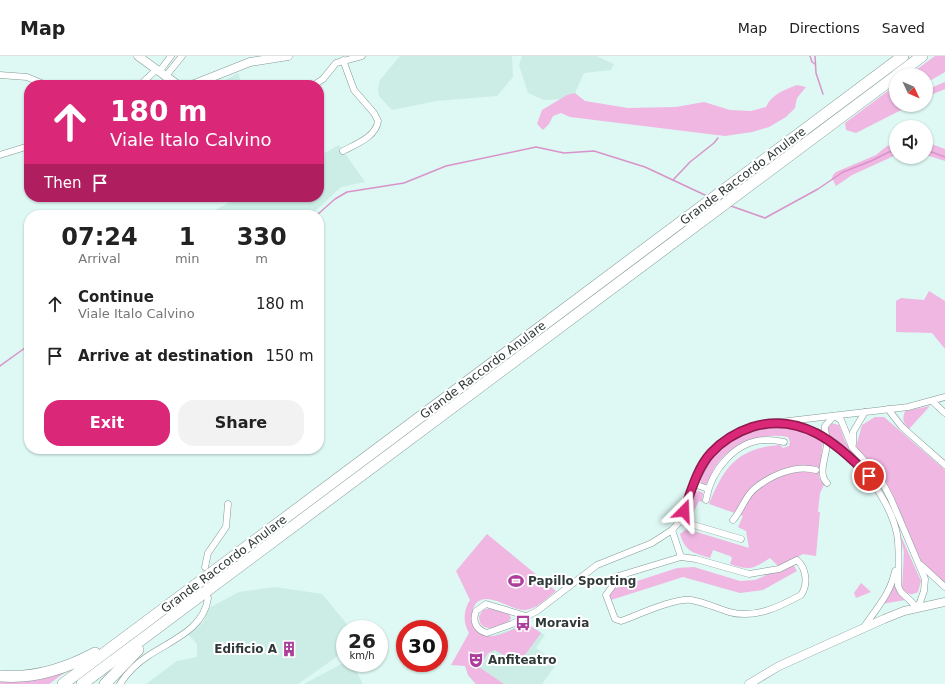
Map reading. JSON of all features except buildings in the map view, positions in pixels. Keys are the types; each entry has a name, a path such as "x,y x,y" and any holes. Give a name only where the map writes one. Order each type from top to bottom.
{"highway":[{"name":"Grande Raccordo Anulare","path":"63,684 903,56"},
{"name":"Grande Raccordo Anulare","path":"906,68 922,56"},
{"name":"Grande Raccordo Anulare","path":"82,684 889,81"},
{"path":"105,684 126,661 192,602"},
{"path":"0,676 27,676 60,669 84,659 132,632"}],"street":[{"path":"138,56 170,80"},
{"path":"160,73 171,56"},
{"path":"148,80 182,56"},
{"path":"205,80 250,62 288,56"},
{"path":"320,80 333,66 343,60 362,56"},
{"path":"343,60 354,90 374,113 378,121 377,127 371,134 343,151"},
{"path":"0,75 27,77 34,80"},
{"path":"0,155 24,148"},
{"path":"526,616 492,604 486,604 476,611 474,620 478,629 490,633 512,624 537,611 597,565 652,543 672,530 680,521 694,484 707,458 725,440 741,431 774,422 908,407 945,397"},
{"path":"932,401 945,413"},
{"path":"888,409 902,427 945,465"},
{"path":"852,447 853,432 866,412"},
{"path":"827,483 823,476 827,439 824,432 825,426 834,416"},
{"path":"834,416 841,420 852,447 880,478 892,498 904,532 920,564 925,579 924,591 918,608"},
{"path":"774,422 805,427 827,439 852,459 869,476 889,508 897,534 898,586 901,592 918,608"},
{"path":"706,500 708,489 720,467 729,456 745,445 768,440 784,442"},
{"path":"733,520 753,490 773,476 805,467 816,470"},
{"path":"694,484 708,489"},
{"path":"205,567 208,553 226,527 228,504"},
{"path":"680,521 741,539"},
{"path":"672,530 681,557"},
{"path":"681,557 696,559 749,574 779,569 797,560 805,574 805,590 801,595 775,608 748,614 731,612 690,600 678,601 619,621 614,617 606,595 612,587 615,577 681,557"},
{"path":"864,627 893,582 898,560"},
{"path":"920,564 945,587"},
{"path":"120,684 133,668 144,659 180,637 197,623 203,615 208,598"},
{"path":"749,684 779,666 864,627 904,611 945,602"}],"shaded area":[{"path":"400,56 512,56 513,77 497,96 436,101 392,110 379,96 378,89 380,80"},
{"path":"522,56 596,56 614,64 611,70 584,73 575,93 560,99 544,100 528,93 519,65"},
{"path":"935,56 945,56 945,72 933,79 933,68 919,68"},
{"path":"238,73 240,80 225,80"},
{"path":"945,82 945,89 933,94 933,87"},
{"path":"797,85 806,87 797,98 795,108 786,117 769,127 752,132 725,136 570,117 561,113 553,116 549,124 543,130 537,124 542,110 567,95 575,93 585,101 628,108 676,107 704,102 730,110 751,111 766,107 775,96"},
{"path":"889,90 889,112 897,112 856,133 846,130 845,123"},
{"path":"339,145 365,182 341,187 316,210 215,210 230,202 324,202 324,153"},
{"path":"933,145 945,149 945,161 933,157"},
{"path":"889,146 889,158 852,175 836,186 832,178 836,172 876,155"},
{"path":"929,291 945,301 945,349 932,333 896,332 896,301 901,298 924,300"},
{"path":"930,406 909,429 905,425 905,411"},
{"path":"875,417 884,417 945,470 945,587 916,557 891,499 856,447 862,425"},
{"path":"831,423 839,425 845,441 854,455 829,436 827,430"},
{"path":"765,427 789,428 823,440 819,477 824,485 820,493 818,512 820,512 816,556 803,554 779,567 770,558 755,567 742,568 730,564 732,558 730,556 713,550 710,558 691,551 685,545 680,534 687,529 749,548 746,531 738,527 743,516 709,504 720,480 734,462 753,450 780,445 783,448 789,446 790,442 788,437 767,436 747,441 729,451 715,467 705,485 702,484 700,480 704,469 710,460 725,445 744,434"},
{"path":"699,491 703,493 702,502 699,501 690,519 687,517 686,513 695,492"},
{"path":"487,534 556,591 534,608 525,610 487,599 481,600 475,604 471,618 473,624 486,635 494,636 512,630 526,623 541,633 525,655 520,656 514,652 509,658 495,650 488,653 479,667 504,684 476,684 468,675 465,666 451,665 469,633 466,625 465,612 470,600 456,571"},
{"path":"900,534 921,581 918,592 913,594 902,589 904,552"},
{"path":"793,564 797,571 763,590 740,593 683,577 611,600 609,594 613,589 677,568 694,567 740,581 755,580"},
{"path":"896,578 896,590 905,600 882,604"},
{"path":"861,583 871,592 856,598 854,593"},
{"path":"275,587 322,594 344,620 336,620 336,657 298,684 146,684 177,661 197,657 197,644 188,634 203,623 209,608 239,592"},
{"path":"490,608 509,614 511,618 509,621 495,627 486,628 482,626 479,616 483,610"},
{"path":"526,623 545,635 536,648 557,663 542,684 476,684 468,675 465,664 477,642"},
{"path":"336,667 336,672 357,672 363,684 304,684"},
{"path":"71,668 49,684 0,684 0,679"}],"waterway":[{"path":"810,56 812,62 815,64"},
{"path":"815,56 816,73 823,94"},
{"path":"673,180 690,162 718,138"},
{"path":"323,210 335,199 347,192 404,183 446,166 536,147 564,153 594,151 645,167 707,196"},
{"path":"731,206 765,218 818,189 843,172 889,152"},
{"path":"933,153 945,157"},
{"path":"0,366 24,349"}],"place":[{"name":"Papillo Sporting","path":"516,581"},
{"name":"Moravia","path":"523,623"},
{"name":"Edificio A","path":"289,649"},
{"name":"Anfiteatro","path":"476,660"}],"route":[{"path":"684,511 697,476 711,453 725,440 741,431 763,424 774,422 805,427 827,439 841,449 869,476"}]}
